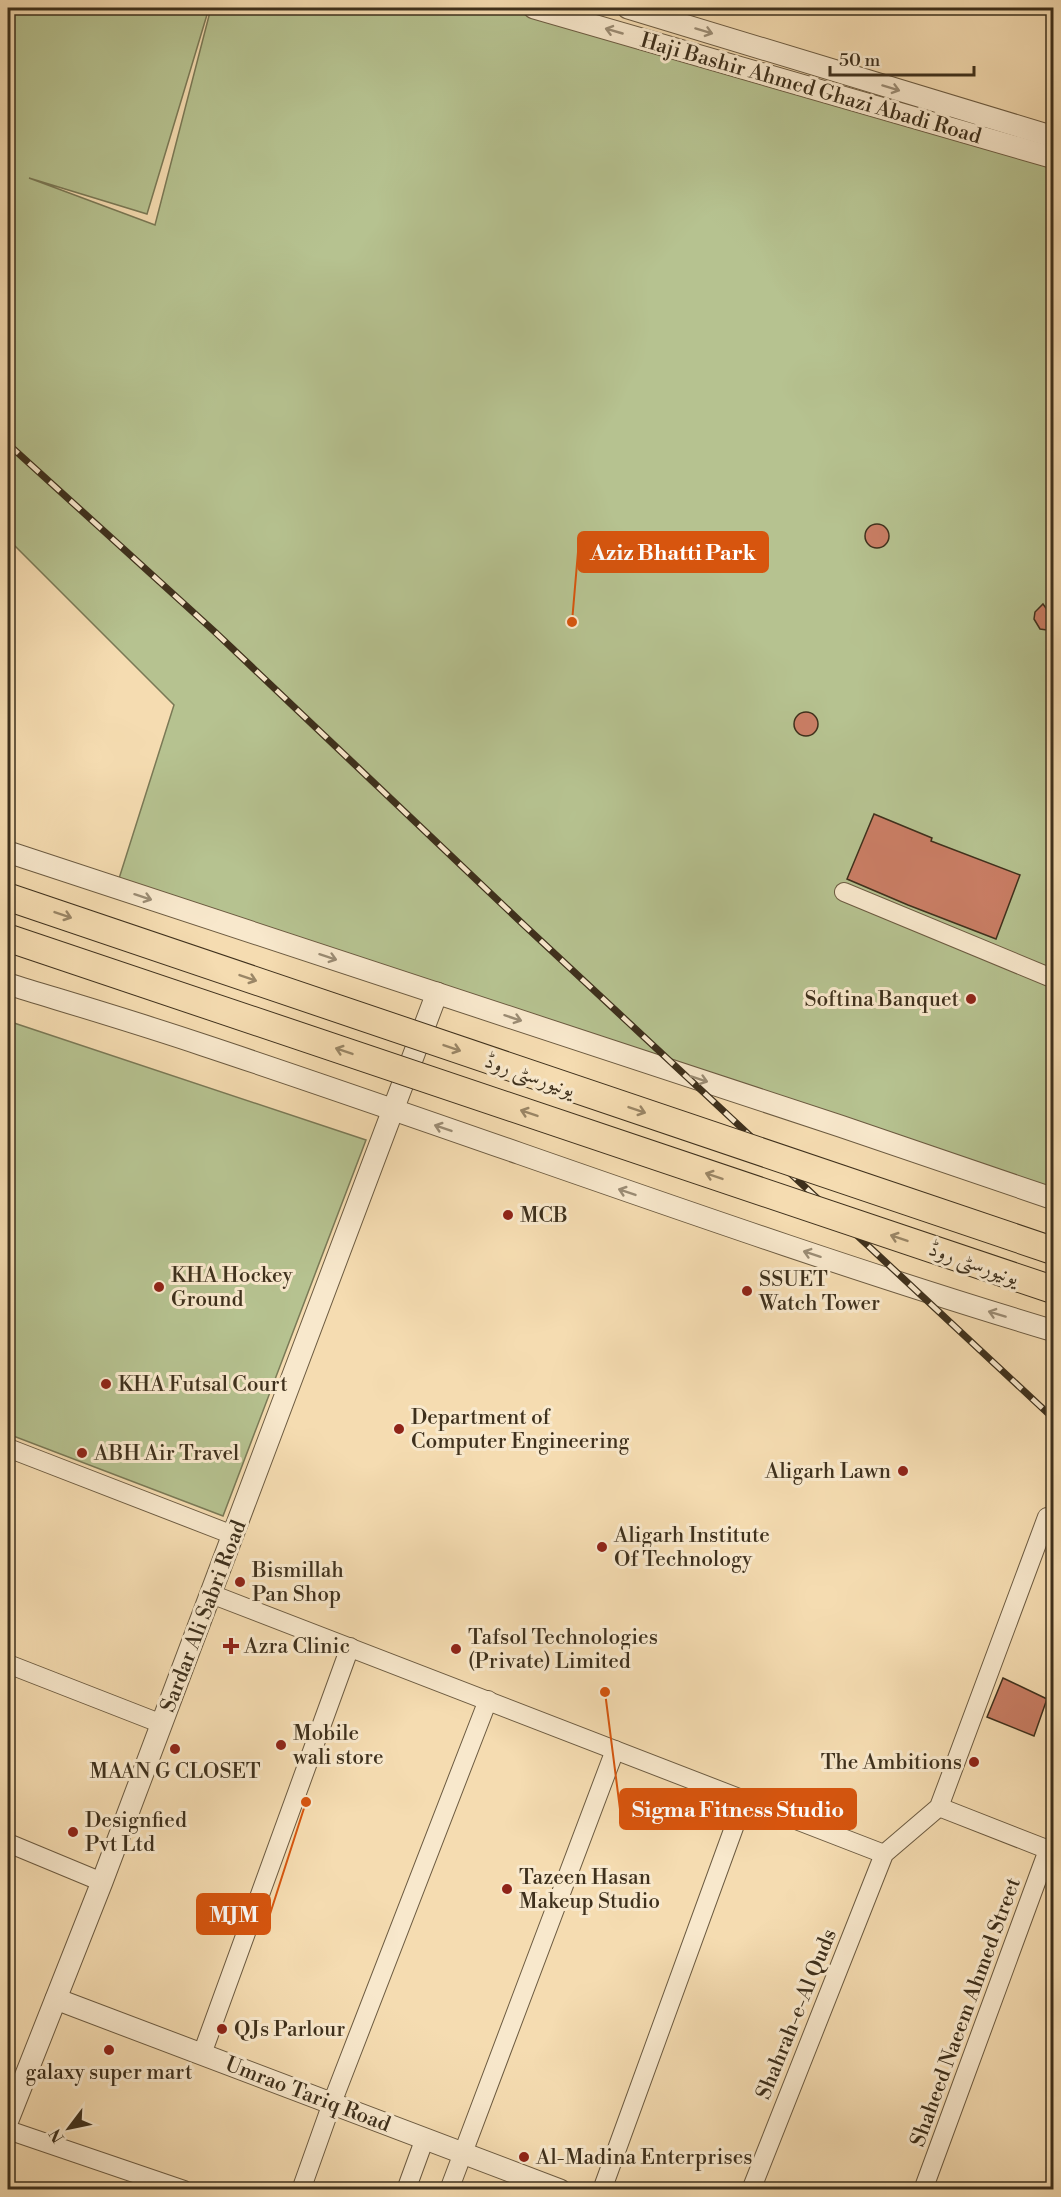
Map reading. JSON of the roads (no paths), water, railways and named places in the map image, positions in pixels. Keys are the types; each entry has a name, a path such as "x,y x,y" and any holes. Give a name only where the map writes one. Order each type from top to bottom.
{"main road":[{"name":"یونیورسٹی روڈ","path":"8,897 1053,1251"},
{"name":"یونیورسٹی روڈ","path":"8,938 1053,1290"}],"street":[{"name":"Haji Bashir Ahmed Ghazi Abadi Road","path":"534,8 1053,158"},
{"name":"Haji Bashir Ahmed Ghazi Abadi Road","path":"628,8 1053,137"},
{"path":"8,852 840,1126 1053,1199"},
{"path":"844,892 1053,979"},
{"path":"8,984 202,1044 698,1217 1053,1331"},
{"name":"Sardar Ali Sabri Road","path":"8,2120 102,1882 437,993"},
{"path":"8,1448 233,1535"},
{"path":"211,1594 884,1854 939,1807 1047,1517"},
{"path":"202,2054 350,1647"},
{"path":"8,1664 162,1724"},
{"path":"301,2190 332,2103 488,1700"},
{"path":"449,2190 615,1750"},
{"path":"602,2190 744,1800"},
{"path":"939,1807 1051,1851"},
{"path":"8,1844 102,1882"},
{"name":"Shaheed Naeem Ahmed Street","path":"923,2190 1051,1851"},
{"name":"Shahrah-e-Al Quds","path":"751,2190 884,1854"},
{"name":"Umrao Tariq Road","path":"56,1999 560,2190"},
{"path":"8,2130 184,2190"},
{"path":"406,2190 425,2138"}],"railway":[{"path":"8,444 215,632 525,926 1054,1419"}],"place":[{"name":"Aziz Bhatti Park","path":"572,622"},
{"name":"Softina Banquet","path":"971,999"},
{"name":"MCB","path":"508,1215"},
{"name":"KHA Hockey Ground","path":"159,1287"},
{"name":"SSUET Watch Tower","path":"747,1291"},
{"name":"KHA Futsal Court","path":"106,1384"},
{"name":"Department of Computer Engineering","path":"399,1429"},
{"name":"ABH Air Travel","path":"82,1453"},
{"name":"Aligarh Lawn","path":"903,1471"},
{"name":"Aligarh Institute Of Technology","path":"602,1547"},
{"name":"Bismillah Pan Shop","path":"240,1582"},
{"name":"Azra Clinic","path":"231,1646"},
{"name":"Tafsol Technologies (Private) Limited","path":"456,1649"},
{"name":"Sigma Fitness Studio","path":"605,1692"},
{"name":"Mobile wali store","path":"281,1745"},
{"name":"MAAN G CLOSET","path":"175,1749"},
{"name":"The Ambitions","path":"974,1762"},
{"name":"MJM","path":"306,1802"},
{"name":"Designfied Pvt Ltd","path":"73,1832"},
{"name":"Tazeen Hasan Makeup Studio","path":"507,1889"},
{"name":"QJs Parlour","path":"222,2029"},
{"name":"galaxy super mart","path":"109,2050"},
{"name":"Al-Madina Enterprises","path":"524,2157"}]}
